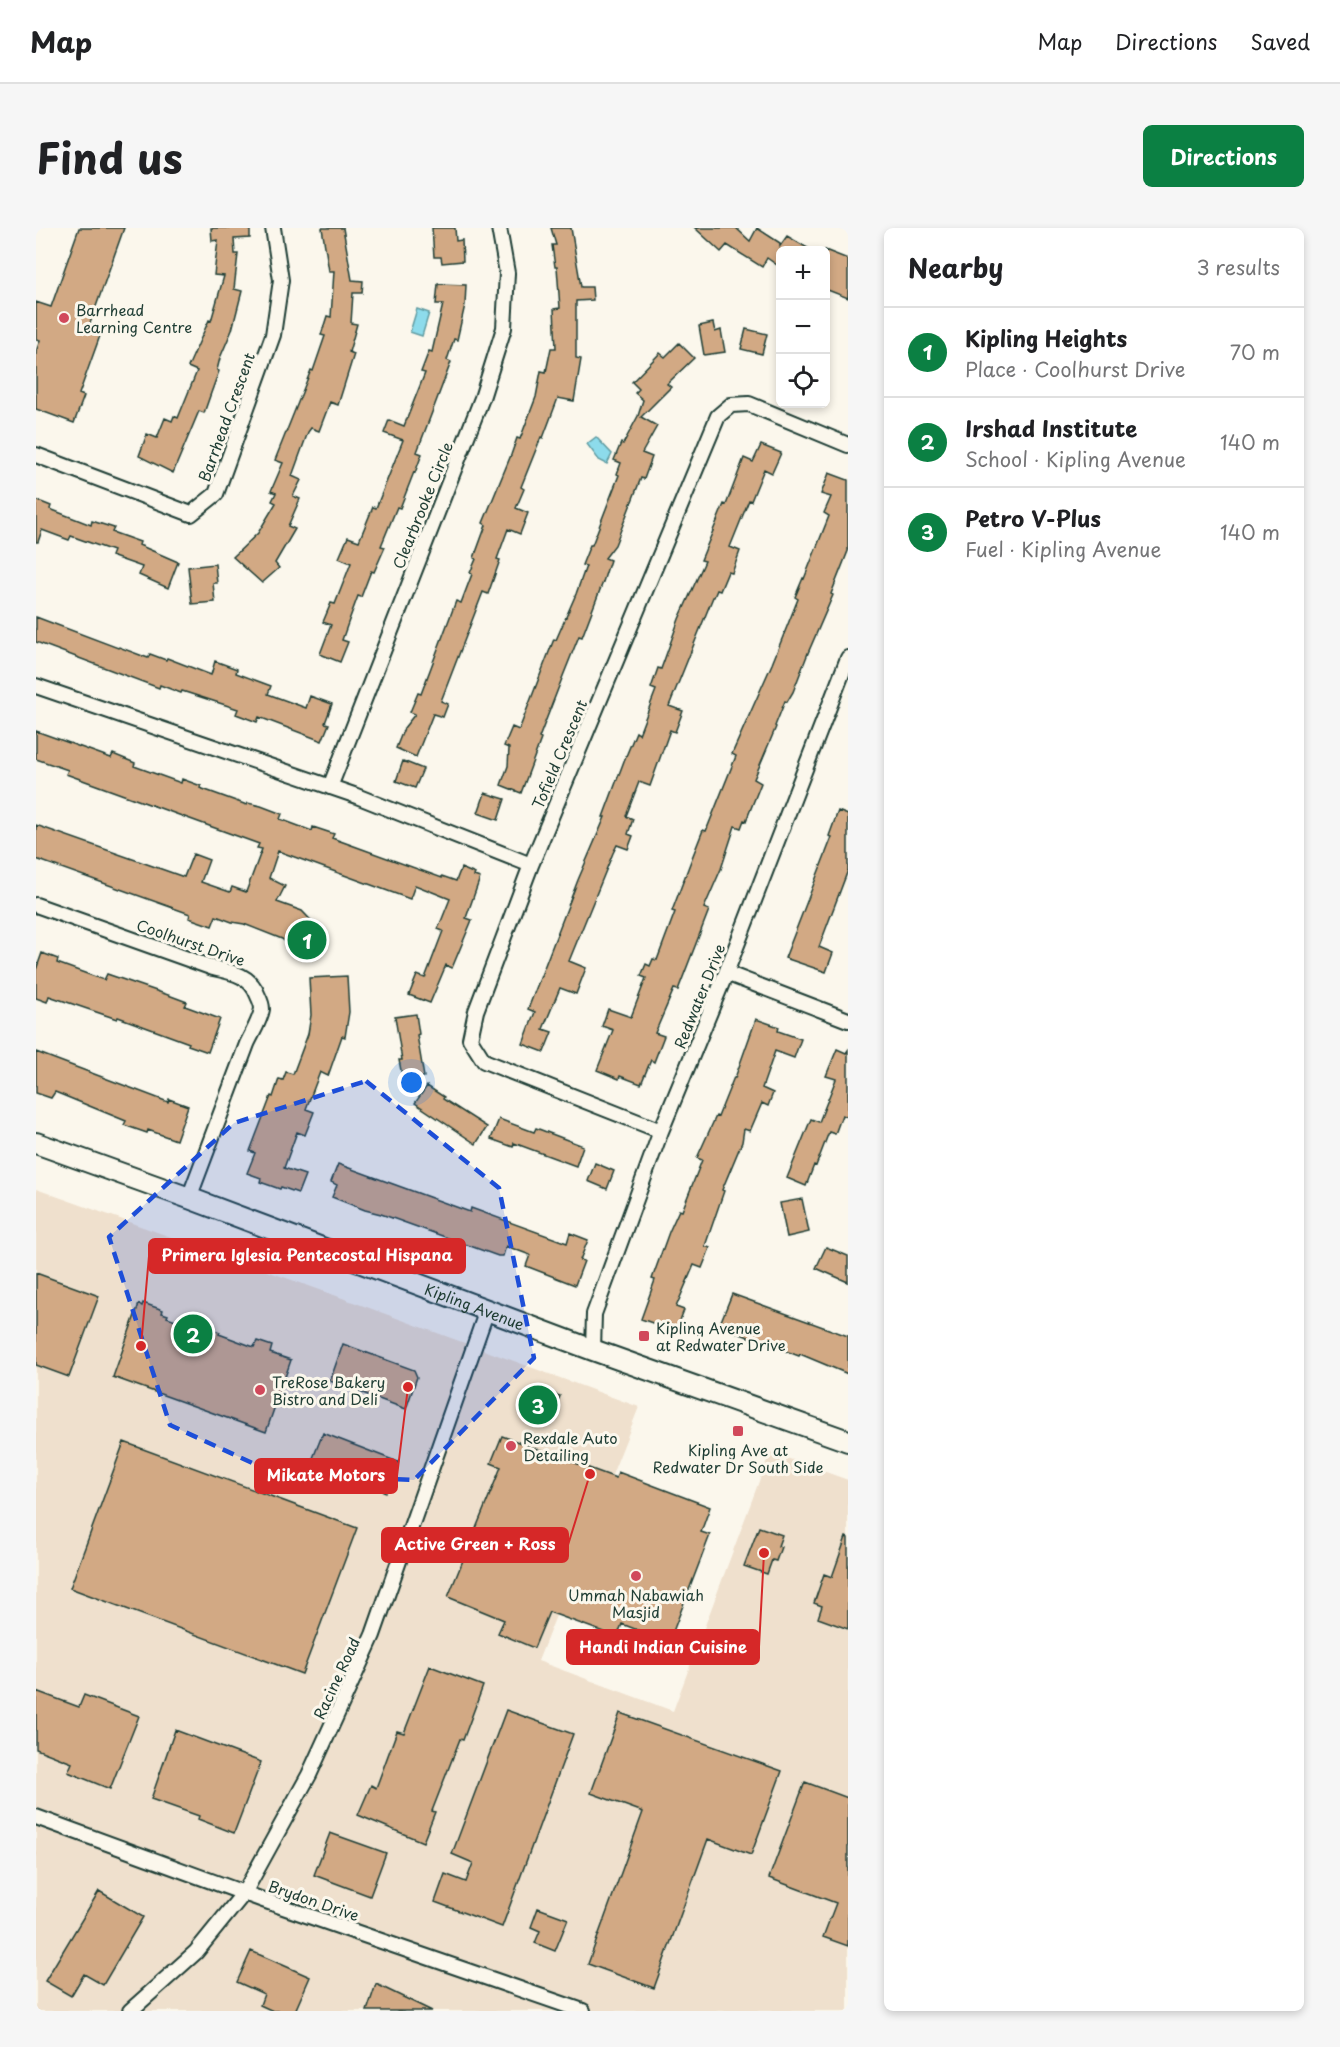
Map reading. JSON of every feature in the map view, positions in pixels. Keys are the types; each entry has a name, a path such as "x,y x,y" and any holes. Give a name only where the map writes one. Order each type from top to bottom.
{"main road":[{"name":"Kipling Avenue","path":"36,1143 189,1198 592,1350 848,1441"}],"street":[{"name":"Barrhead Crescent","path":"36,455 191,514 216,494 273,335 280,280 273,228"},
{"name":"Clearbrooke Circle","path":"330,787 482,398 504,328 507,273 499,228"},
{"name":"Tofield Crescent","path":"661,1131 484,1061 470,1039 476,1011 531,865 718,416 731,405 749,404 848,445"},
{"name":"Redwater Drive","path":"592,1350 594,1314 661,1131 726,973 848,658"},
{"path":"36,686 330,787 531,865"},
{"name":"Coolhurst Drive","path":"36,905 213,968 238,974 249,981 257,991 262,1007 258,1020 189,1198"},
{"path":"726,973 848,1020"},
{"name":"Racine Road","path":"130,2011 196,1952 244,1893 309,1775 373,1635 487,1310"},
{"name":"Brydon Drive","path":"36,1817 244,1893 583,2011"}],"highlighted area":[{"path":"366,1081 499,1188 534,1358 414,1480 274,1473 170,1425 109,1237 234,1123"}],"shaded area":[{"path":"36,1189 639,1407 538,1661 673,1711 770,1452 848,1480 848,2011 36,2011"}],"water":[{"path":"417,309 429,313 422,336 410,332"},
{"path":"596,437 612,454 607,464 599,460 587,444"}],"building":[{"name":"Barrhead Learning Centre","path":"79,228 124,228 88,329 101,333 79,394 84,396 74,423 36,409 36,352 40,340 36,339 36,302 51,307"},
{"path":"211,228 250,228 250,238 234,239 235,254 238,254 234,289 242,291 232,330 220,358 217,370 219,371 204,413 199,411 173,473 139,456 147,434 157,438 165,418 172,421 174,416 178,418 197,371 188,367 209,320 211,321 224,276 214,275 218,240 212,241"},
{"path":"322,228 343,228 352,280 363,281 362,293 353,293 351,323 357,324 349,352 354,354 338,405 330,402 319,431 311,428 308,432 292,476 301,480 293,496 300,499 288,526 295,529 275,563 279,568 262,583 233,557 258,533 276,503 272,501 276,493 271,491 283,463 275,460 311,370 313,371 325,336 321,335 327,316 331,317 334,271 329,271"},
{"path":"432,228 455,228 456,241 462,240 463,261 442,263 441,257 434,257"},
{"path":"551,228 571,228 581,287 592,287 593,300 576,301 576,358 581,359 574,401 558,398 521,487 524,489 516,508 528,513 520,534 508,529 488,594 483,592 441,701 448,704 443,717 433,714 416,757 396,748 404,728 415,714 410,712 418,693 421,694 456,601 461,603 486,525 483,523 517,438 520,439 536,397 541,371 546,372 551,348 556,348 554,309 560,308 557,267 555,267 552,245 556,245"},
{"path":"695,228 736,228 750,241 757,228 780,243 780,246 776,246 776,264 767,258 762,267 727,245 721,252"},
{"path":"787,236 804,246 780,246"},
{"path":"830,252 848,259 848,298 830,291"},
{"path":"438,284 466,285 465,305 457,340 454,339 447,360 451,362 417,452 422,454 400,508 397,507 381,546 385,547 374,572 371,571 361,597 358,596 342,640 348,642 340,662 320,654 331,625 323,622 331,603 335,604 351,563 339,558 348,537 359,541 373,507 376,508 403,440 384,433 389,420 404,426 425,373 421,372 429,351 432,352 443,304 436,304"},
{"path":"713,323 715,332 721,330 725,352 704,355 699,326"},
{"path":"746,329 767,334 762,354 741,349"},
{"path":"679,343 694,358 667,384 671,387 641,417 657,426 642,453 652,457 644,479 641,478 615,545 605,558 610,560 603,582 582,637 579,636 563,676 521,793 501,785 508,766 509,748 504,746 512,727 519,730 554,639 556,640 576,594 586,566 582,565 619,475 617,474 621,463 614,460 621,443 623,444 638,416 643,400 635,393 639,389 632,382 660,353 665,357"},
{"path":"761,445 781,453 772,473 764,469 730,547 740,551 732,573 728,572 720,591 717,590 713,597 669,706 683,711 675,732 670,730 650,786 639,782 626,816 633,819 628,834 633,836 628,849 617,845 613,853 569,961 586,968 576,994 560,988 543,1029 552,1032 544,1052 523,1044 535,1012 528,1009 605,817 603,817 624,761 636,732 639,734 656,690 651,688 658,668 661,669 679,619 705,561 701,560 724,504 726,505 744,458 753,462"},
{"path":"829,473 848,480 848,551 831,594 833,595 793,692 787,702 785,701 754,779 761,783 746,821 744,820 741,828 735,826 721,869 704,908 709,910 678,990 674,989 655,1033 664,1036 654,1062 651,1060 641,1084 620,1076 619,1079 597,1070 613,1030 602,1026 608,1009 631,1017 646,978 641,976 646,964 650,966 653,959 657,960 692,858 703,830 706,831 736,756 732,754 772,664 798,599 795,597 829,516 824,513 831,497 821,494"},
{"path":"36,500 51,506 50,509 91,525 92,521 114,528 112,532 140,542 139,545 178,562 168,588 139,575 142,567 111,556 113,551 71,536 69,540 42,530 36,542"},
{"path":"215,564 217,583 213,583 215,602 192,604 188,567"},
{"path":"36,617 148,658 150,654 166,660 167,658 211,675 215,661 237,669 236,673 271,686 268,694 306,708 310,696 332,704 325,723 329,724 322,741 259,717 257,722 236,714 238,709 160,685 159,688 36,642"},
{"path":"36,731 111,758 113,754 135,763 134,766 181,783 182,779 247,805 248,803 261,806 282,814 280,819 312,831 313,827 334,834 332,838 442,878 442,876 456,881 461,868 475,874 474,876 480,878 466,918 472,920 452,968 446,965 430,1003 409,995 417,975 425,978 443,931 438,929 450,899 415,885 410,899 278,851 269,878 285,886 277,902 302,911 327,937 308,957 307,937 295,951 282,939 244,924 216,916 212,926 189,918 190,914 36,859 36,825 184,877 193,854 209,860 201,882 230,892 232,887 246,892 262,849 257,848 259,844 66,774 68,770 36,759"},
{"path":"403,761 423,769 415,788 396,781"},
{"path":"485,793 505,799 498,820 478,813"},
{"path":"838,811 848,815 848,870 819,947 833,953 826,972 785,958 832,837 829,836"},
{"path":"42,953 58,959 57,963 104,980 107,974 171,996 187,1002 185,1006 220,1019 208,1052 118,1017 117,1019 49,996 47,1002 36,998 36,970"},
{"path":"347,976 349,1012 345,1037 342,1036 328,1076 320,1072 306,1109 314,1112 305,1135 297,1132 284,1168 305,1175 298,1193 260,1182 261,1178 247,1173 255,1153 250,1151 279,1079 283,1080 286,1072 293,1074 308,1034 311,1015 309,978"},
{"path":"416,1014 424,1077 403,1081 395,1017"},
{"path":"756,1019 779,1027 778,1031 801,1039 794,1058 775,1051 762,1088 773,1093 768,1106 762,1103 750,1131 744,1129 742,1142 722,1190 724,1191 705,1246 710,1248 702,1268 694,1265 676,1307 684,1310 677,1328 665,1323 664,1327 641,1319 655,1280 652,1279 669,1232 679,1210 682,1211 702,1160 697,1158 735,1078"},
{"path":"837,1049 846,1053 848,1050 848,1117 842,1115 835,1134 829,1132 806,1186 787,1178 811,1119 819,1122 836,1079 826,1076"},
{"path":"36,1052 168,1102 169,1099 188,1106 176,1140 148,1130 147,1133 124,1125 126,1121 55,1092 51,1098 36,1093"},
{"path":"427,1086 487,1127 476,1144 415,1103"},
{"path":"499,1119 534,1132 536,1128 583,1146 576,1166 514,1143 513,1147 491,1139"},
{"path":"595,1163 614,1171 607,1189 588,1181"},
{"path":"338,1164 470,1212 471,1208 567,1243 570,1233 588,1240 580,1260 584,1261 575,1285 526,1266 530,1255 506,1246 503,1256 498,1256 332,1197 337,1185 331,1182"},
{"path":"802,1199 809,1232 787,1237 780,1203"},
{"path":"826,1247 848,1256 848,1282 816,1268"},
{"path":"36,1273 99,1296 69,1377 36,1365"},
{"path":"732,1294 848,1336 848,1374 800,1354 799,1356 719,1326"},
{"path":"143,1303 163,1310 162,1313 168,1315 167,1317 201,1329 202,1326 220,1332 219,1334 254,1347 257,1341 272,1346 270,1353 291,1360 266,1432 113,1377 139,1304 142,1306"},
{"path":"343,1344 414,1370 417,1377 406,1409 330,1381"},
{"path":"540,1390 560,1396 550,1425 530,1418"},
{"path":"323,1433 398,1462 386,1492 311,1463"},
{"path":"502,1436 616,1478 618,1472 710,1507 701,1532 710,1535 669,1642 622,1624 617,1637 549,1612 534,1648 498,1633 504,1620 448,1597 501,1467 491,1463"},
{"path":"124,1442 357,1528 302,1674 70,1588"},
{"path":"759,1527 782,1535 776,1561 772,1560 767,1574 744,1566"},
{"path":"846,1537 848,1538 848,1629 818,1618 822,1606 814,1603 824,1574 832,1577"},
{"path":"430,1666 483,1686 463,1740 460,1739 432,1811 435,1812 423,1842 358,1815 371,1785 376,1788 397,1731 404,1733"},
{"path":"36,1691 79,1707 84,1695 139,1716 110,1789 68,1772 72,1763 36,1749"},
{"path":"506,1710 573,1734 502,1927 435,1902 445,1874 466,1882 473,1863 452,1854"},
{"path":"620,1713 782,1771 751,1855 708,1839 654,1988 588,1964 643,1812 591,1793"},
{"path":"175,1730 261,1762 234,1833 198,1819 199,1816 151,1799"},
{"path":"805,1782 848,1798 848,1946 823,1937 836,1903 769,1878"},
{"path":"330,1833 386,1853 370,1896 314,1875"},
{"path":"99,1891 143,1917 103,1985 84,1974 71,1996 45,1981"},
{"path":"538,1908 568,1919 555,1951 535,1943 540,1931 531,1927"},
{"path":"251,1951 310,1977 295,2011 273,2011 260,2005 264,1994 237,1982"},
{"path":"376,1984 432,2011 367,2011"}],"place":[{"name":"Barrhead Learning Centre","path":"64,318"},
{"name":"Kipling Heights","path":"307,940"},
{"name":"Irshad Institute","path":"193,1334"},
{"name":"Kipling Avenue at Redwater Drive","path":"644,1336"},
{"name":"Primera Iglesia Pentecostal Hispana","path":"141,1346"},
{"name":"Mikate Motors","path":"408,1387"},
{"name":"TreRose Bakery Bistro and Deli","path":"260,1390"},
{"name":"Petro V-Plus","path":"538,1405"},
{"name":"Kipling Ave at Redwater Dr South Side","path":"738,1431"},
{"name":"Rexdale Auto Detailing","path":"511,1446"},
{"name":"Active Green + Ross","path":"590,1474"},
{"name":"Handi Indian Cuisine","path":"764,1553"},
{"name":"Ummah Nabawiah Masjid","path":"636,1576"}]}
